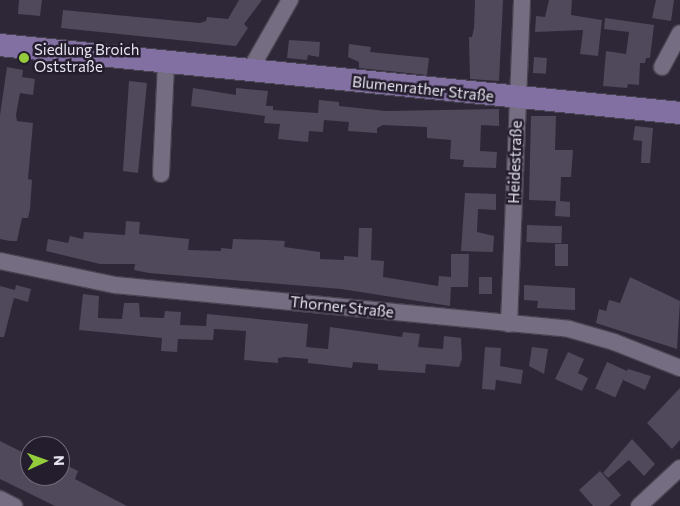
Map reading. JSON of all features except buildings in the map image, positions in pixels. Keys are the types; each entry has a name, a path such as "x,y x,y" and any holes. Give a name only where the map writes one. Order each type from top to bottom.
{"street":[{"path":"250,70 290,0"},
{"name":"Heidestraße","path":"508,324 522,0"},
{"path":"662,67 680,33"},
{"name":"Blumenrather Straße","path":"0,44 517,98 680,112"},
{"path":"161,174 166,62"},
{"name":"Thorner Straße","path":"0,261 115,285 569,329 614,342 680,368"},
{"path":"639,506 680,468"},
{"path":"0,499 14,506"}],"place":[{"name":"Siedlung Broich Oststraße","path":"24,58"}]}
